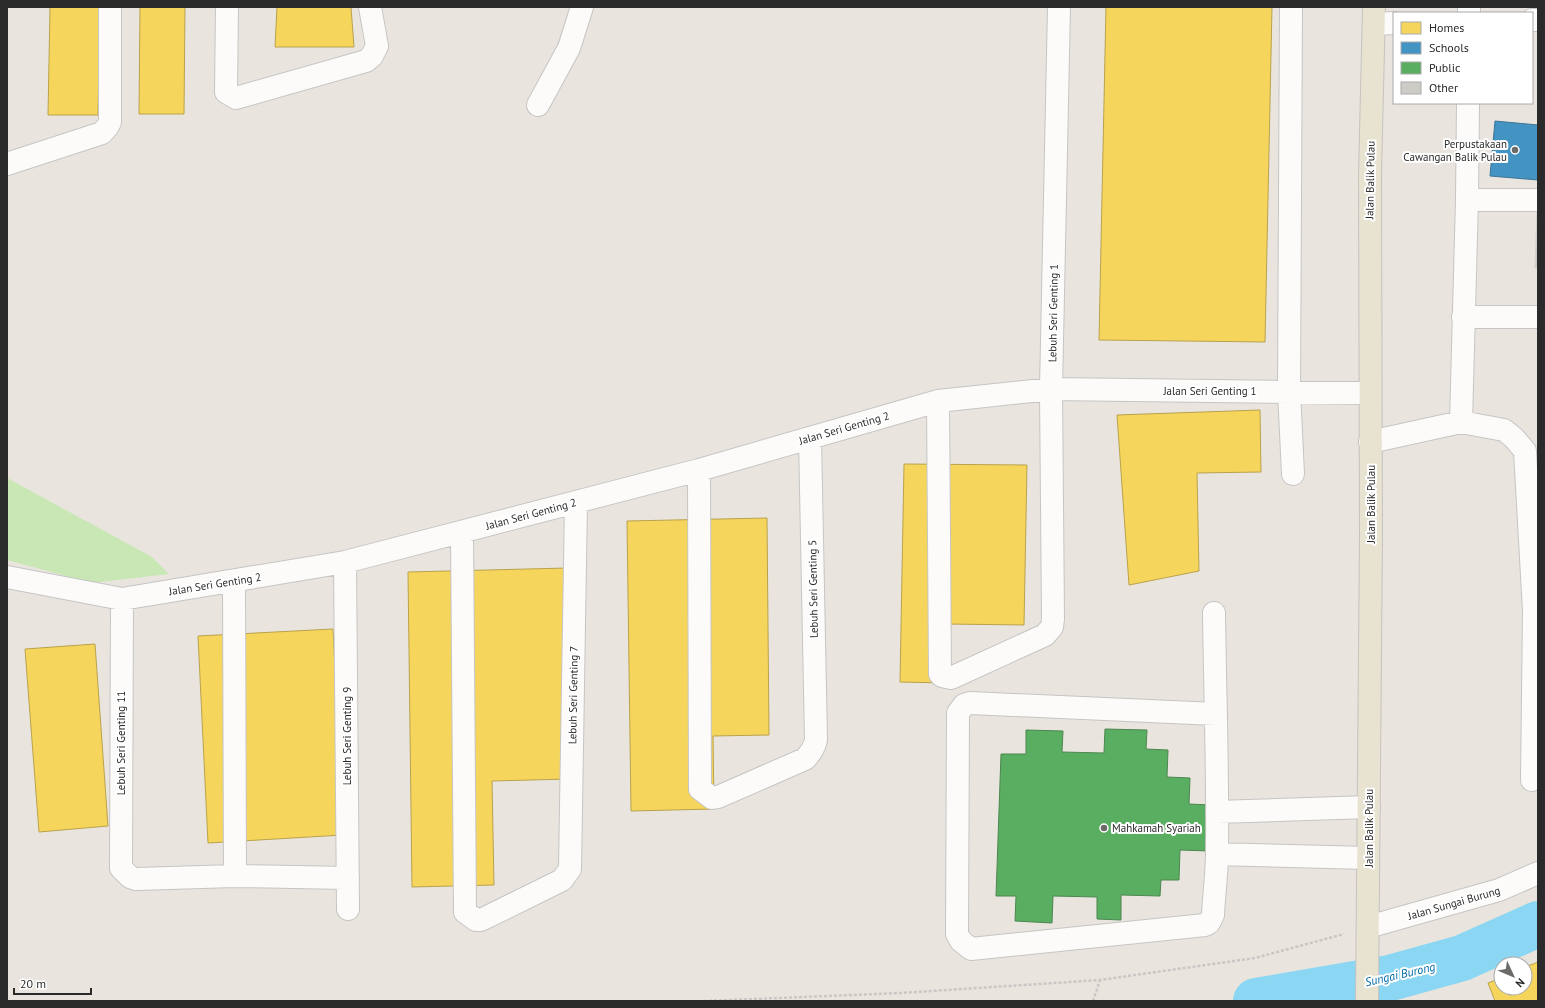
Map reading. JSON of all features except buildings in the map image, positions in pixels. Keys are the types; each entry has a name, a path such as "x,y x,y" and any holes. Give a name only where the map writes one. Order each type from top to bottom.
{"main road":[{"name":"Jalan Balik Pulau","path":"1367,1001 1371,535 1370,176 1381,18"}],"street":[{"path":"7,164 102,133 108,126 110,122 110,7"},
{"path":"227,7 226,92 236,98 366,61 372,56 378,46 370,7"},
{"path":"538,105 569,48 582,7"},
{"name":"Lebuh Seri Genting 1","path":"938,402 940,674 942,676 952,678 1045,635 1052,627 1051,390 1059,7"},
{"path":"1291,7 1289,391 1293,474"},
{"path":"1461,422 1468,104"},
{"path":"1467,200 1538,200"},
{"path":"1463,317 1538,317"},
{"name":"Jalan Seri Genting 1","path":"1051,390 1289,391 1370,393"},
{"name":"Jalan Seri Genting 2","path":"7,577 122,599 345,562 699,470 938,402 1051,390"},
{"path":"1370,442 1461,422 1504,430 1514,438 1525,451 1536,610 1532,780"},
{"name":"Lebuh Seri Genting 5","path":"699,470 700,789 712,798 718,797 805,759 811,754 816,740 810,438"},
{"name":"Lebuh Seri Genting 7","path":"462,532 465,912 476,920 481,920 562,880 570,869 576,502"},
{"name":"Lebuh Seri Genting 9","path":"345,562 348,909"},
{"path":"234,581 235,876 348,878"},
{"name":"Lebuh Seri Genting 11","path":"122,599 121,868 130,877 136,879 235,876"},
{"path":"1214,613 1216,714 1217,854 1213,915 1209,923 1205,925 972,949 960,940 957,934 958,713 964,705 970,703 1216,714"},
{"path":"1217,812 1369,807"},
{"path":"1217,854 1368,858"},
{"name":"Jalan Sungai Burung","path":"1368,927 1499,890 1538,873"}],"path":[{"path":"704,1001 901,993 1100,980 1255,958 1368,927"},
{"path":"1093,1001 1100,980"}],"green space":[{"path":"7,478 152,557 169,574 92,583 7,560"}],"waterway":[{"name":"Sungai Burong","path":"1256,1001 1390,978 1462,958 1538,924"}],"place":[{"name":"Perpustakaan Cawangan Balik Pulau","path":"1515,150"},
{"name":"Mahkamah Syariah","path":"1104,828"}]}
